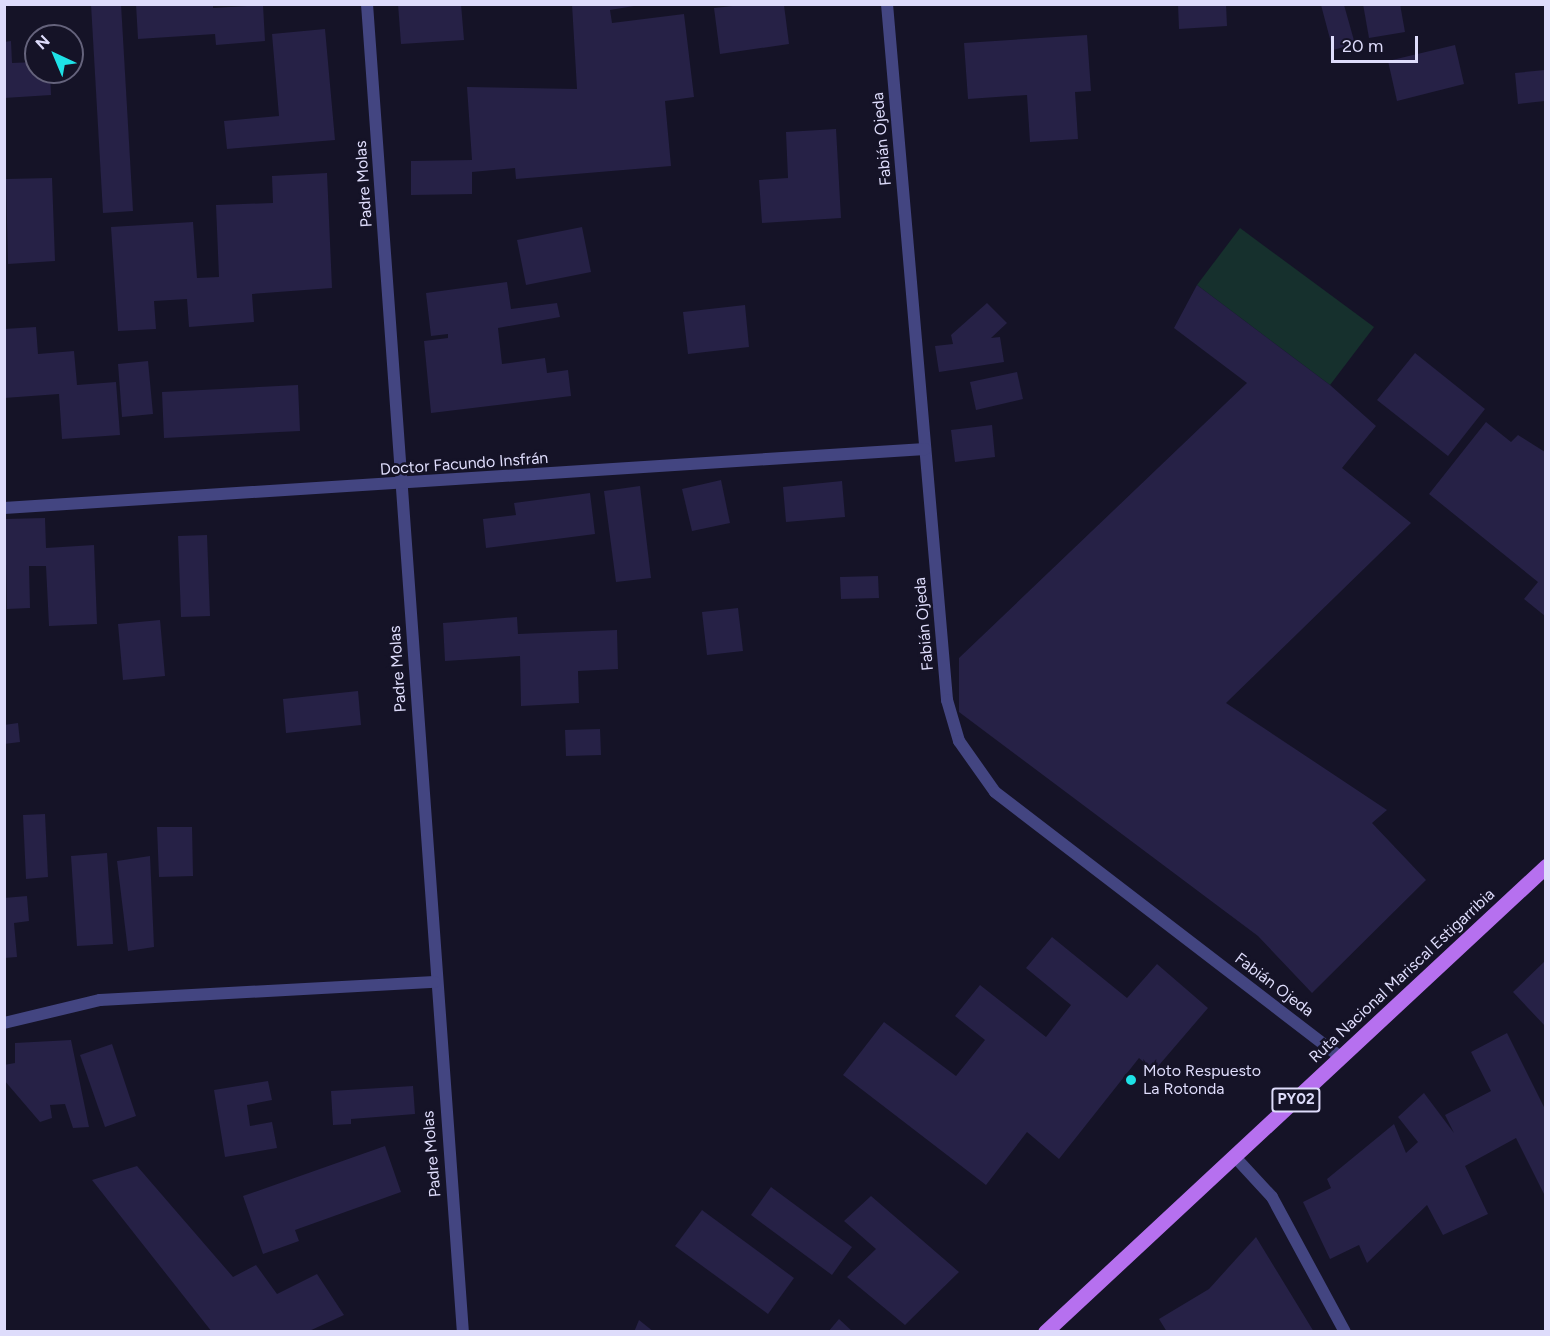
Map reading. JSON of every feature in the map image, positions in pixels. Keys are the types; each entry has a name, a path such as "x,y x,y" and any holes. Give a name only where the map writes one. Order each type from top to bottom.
{"main road":[{"name":"Ruta Nacional Mariscal Estigarribia","path":"1046,1332 1545,866"}],"street":[{"name":"Padre Molas","path":"367,4 403,485 435,982 463,1332"},
{"name":"Fabián Ojeda","path":"887,4 947,700 959,741 995,792 1342,1058"},
{"name":"Doctor Facundo Insfrán","path":"4,508 403,485 925,449"},
{"path":"4,1023 100,1000 435,982"},
{"path":"1234,1157 1272,1197 1345,1332"}],"green space":[{"path":"1240,228 1374,327 1330,385 1197,285"}],"building":[{"path":"91,4 121,4 133,211 103,213"},
{"path":"136,4 213,4 213,8 263,5 265,41 216,45 215,34 138,39"},
{"path":"398,4 461,4 464,40 401,44"},
{"path":"572,4 646,4 610,10 612,23 684,14 694,97 665,101 671,166 516,179 515,168 472,172 472,194 411,195 411,161 472,160 467,87 577,89"},
{"path":"1178,4 1226,4 1227,26 1179,29"},
{"path":"1363,4 1400,4 1405,32 1369,38"},
{"path":"784,5 789,44 720,54 714,8"},
{"path":"1321,5 1344,5 1355,44 1333,50"},
{"path":"325,29 335,140 227,149 224,121 279,116 272,34"},
{"path":"1087,35 1091,91 1075,92 1078,139 1030,142 1027,95 968,99 964,43"},
{"path":"11,41 12,63 24,62 24,84 51,84 51,95 4,98 4,42"},
{"path":"1455,45 1464,84 1397,101 1388,61"},
{"path":"1545,70 1545,101 1518,104 1515,73"},
{"path":"836,129 841,218 762,223 759,180 788,178 786,132"},
{"path":"327,173 332,288 252,294 254,322 189,327 187,299 154,301 156,329 118,331 111,227 193,222 197,278 219,277 216,205 273,203 272,176"},
{"path":"52,178 55,261 8,264 6,179"},
{"path":"582,227 591,272 526,285 517,240"},
{"path":"507,282 511,309 557,303 560,317 498,328 502,364 545,358 547,373 568,370 571,396 431,413 424,341 448,338 448,334 431,336 426,293"},
{"path":"1197,285 1330,385 1376,426 1342,468 1411,523 1226,703 1387,810 1372,823 1426,880 1312,993 1258,936 959,712 959,658 1247,383 1174,328"},
{"path":"987,303 1007,323 991,338 1000,337 1004,362 939,372 935,346 953,344 951,335"},
{"path":"745,305 749,347 688,354 683,312"},
{"path":"36,327 38,354 74,351 77,385 116,382 120,435 62,439 59,394 4,398 4,329"},
{"path":"1415,353 1485,409 1448,456 1377,400"},
{"path":"148,361 153,414 122,417 118,364"},
{"path":"1017,372 1023,399 976,410 970,382"},
{"path":"298,385 300,431 164,438 162,392"},
{"path":"1486,422 1511,442 1518,435 1545,452 1545,616 1524,599 1538,582 1429,494"},
{"path":"992,425 995,457 955,462 951,430"},
{"path":"721,480 730,523 692,531 682,489"},
{"path":"842,481 845,517 786,522 783,487"},
{"path":"640,486 651,578 616,582 604,491"},
{"path":"590,493 595,534 486,548 483,519 516,515 514,503"},
{"path":"45,518 46,548 94,545 97,624 49,626 46,566 29,566 30,608 7,609 5,519"},
{"path":"207,535 210,616 181,617 178,536"},
{"path":"878,576 879,598 841,599 840,577"},
{"path":"738,608 743,651 707,655 702,612"},
{"path":"517,617 518,634 617,630 618,669 578,671 579,703 521,706 520,656 445,661 443,623"},
{"path":"160,620 165,676 123,680 118,624"},
{"path":"358,691 361,725 286,733 283,699"},
{"path":"18,723 20,742 4,744 4,725"},
{"path":"600,729 601,755 566,756 565,730"},
{"path":"45,814 48,877 26,879 23,815"},
{"path":"157,827 192,827 193,876 159,877"},
{"path":"107,853 113,944 77,946 71,856"},
{"path":"150,856 154,947 128,951 117,861"},
{"path":"27,896 29,921 14,923 17,957 4,958 4,898"},
{"path":"1052,937 1127,998 1157,964 1208,1008 1154,1071 1139,1058 1059,1159 1027,1132 986,1185 843,1075 884,1022 956,1076 985,1040 955,1016 980,985 1046,1037 1071,1005 1026,968"},
{"path":"1545,961 1545,1026 1513,992"},
{"path":"1507,1033 1545,1109 1545,1196 1516,1138 1465,1166 1488,1214 1443,1235 1427,1205 1367,1263 1359,1245 1330,1259 1303,1202 1331,1188 1327,1179 1394,1124 1406,1153 1418,1142 1398,1117 1424,1093 1454,1133 1445,1115 1491,1091 1471,1052"},
{"path":"71,1040 89,1127 73,1128 65,1104 50,1105 52,1118 40,1122 4,1080 4,1065 15,1063 15,1043"},
{"path":"112,1044 136,1116 105,1127 80,1055"},
{"path":"268,1081 272,1100 247,1105 250,1126 272,1122 277,1148 225,1157 214,1090"},
{"path":"413,1086 415,1114 351,1119 351,1124 333,1125 331,1091"},
{"path":"385,1146 401,1192 295,1230 299,1241 263,1254 243,1196"},
{"path":"137,1166 233,1277 256,1265 277,1294 317,1274 344,1315 307,1332 212,1332 92,1180"},
{"path":"771,1187 852,1247 832,1275 751,1215"},
{"path":"871,1196 959,1272 905,1325 847,1277 876,1249 844,1221"},
{"path":"702,1210 794,1278 768,1314 675,1246"},
{"path":"1256,1237 1314,1332 1167,1332 1159,1319 1209,1289"},
{"path":"839,1319 853,1332 828,1332"},
{"path":"639,1320 654,1332 634,1332"}],"place":[{"name":"Moto Respuesto La Rotonda","path":"1131,1080"}]}
